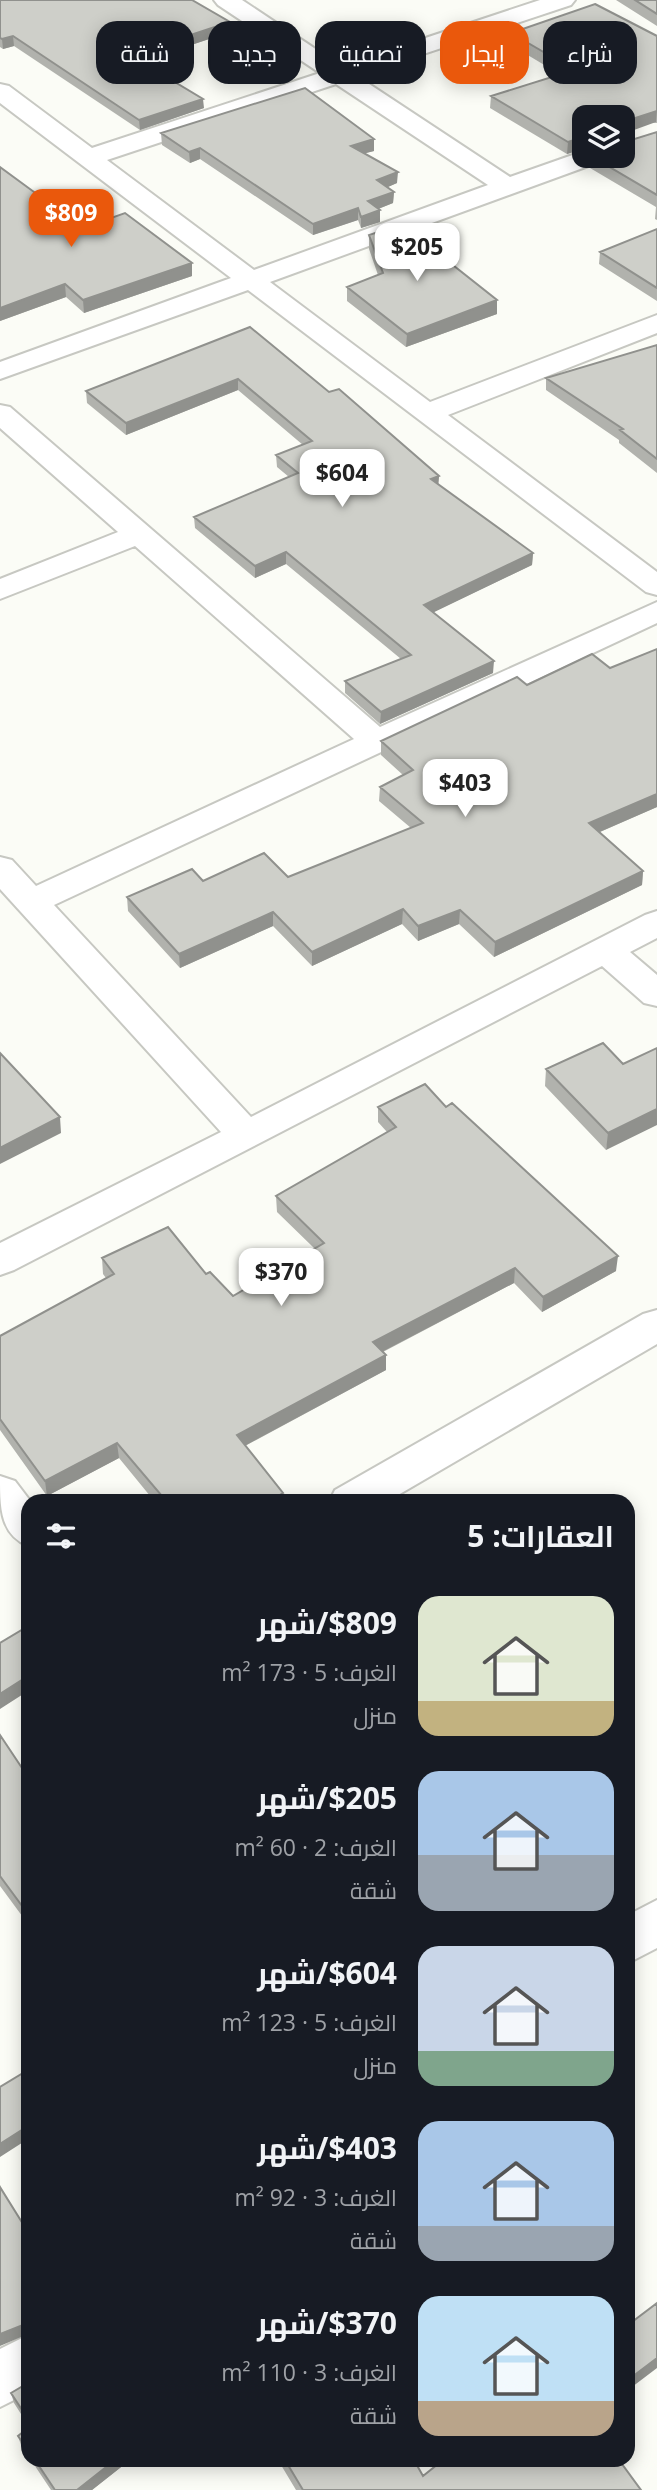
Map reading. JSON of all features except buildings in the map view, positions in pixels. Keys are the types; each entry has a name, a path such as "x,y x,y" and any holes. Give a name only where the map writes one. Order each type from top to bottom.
{"street":[{"path":"226,0 315,59"},
{"path":"426,46 563,0"},
{"path":"88,158 315,83"},
{"path":"353,84 508,187"},
{"path":"0,91 657,586"},
{"path":"0,371 572,164"},
{"path":"427,413 657,323"},
{"path":"0,413 376,741"},
{"path":"0,590 139,534"},
{"path":"33,901 657,611"},
{"path":"0,868 246,1136"},
{"path":"0,1260 657,923"},
{"path":"605,950 657,995"},
{"path":"364,1494 657,1325"},
{"path":"0,1493 21,1520"},
{"path":"635,1936 657,1922"},
{"path":"0,2381 21,2366"}]}
